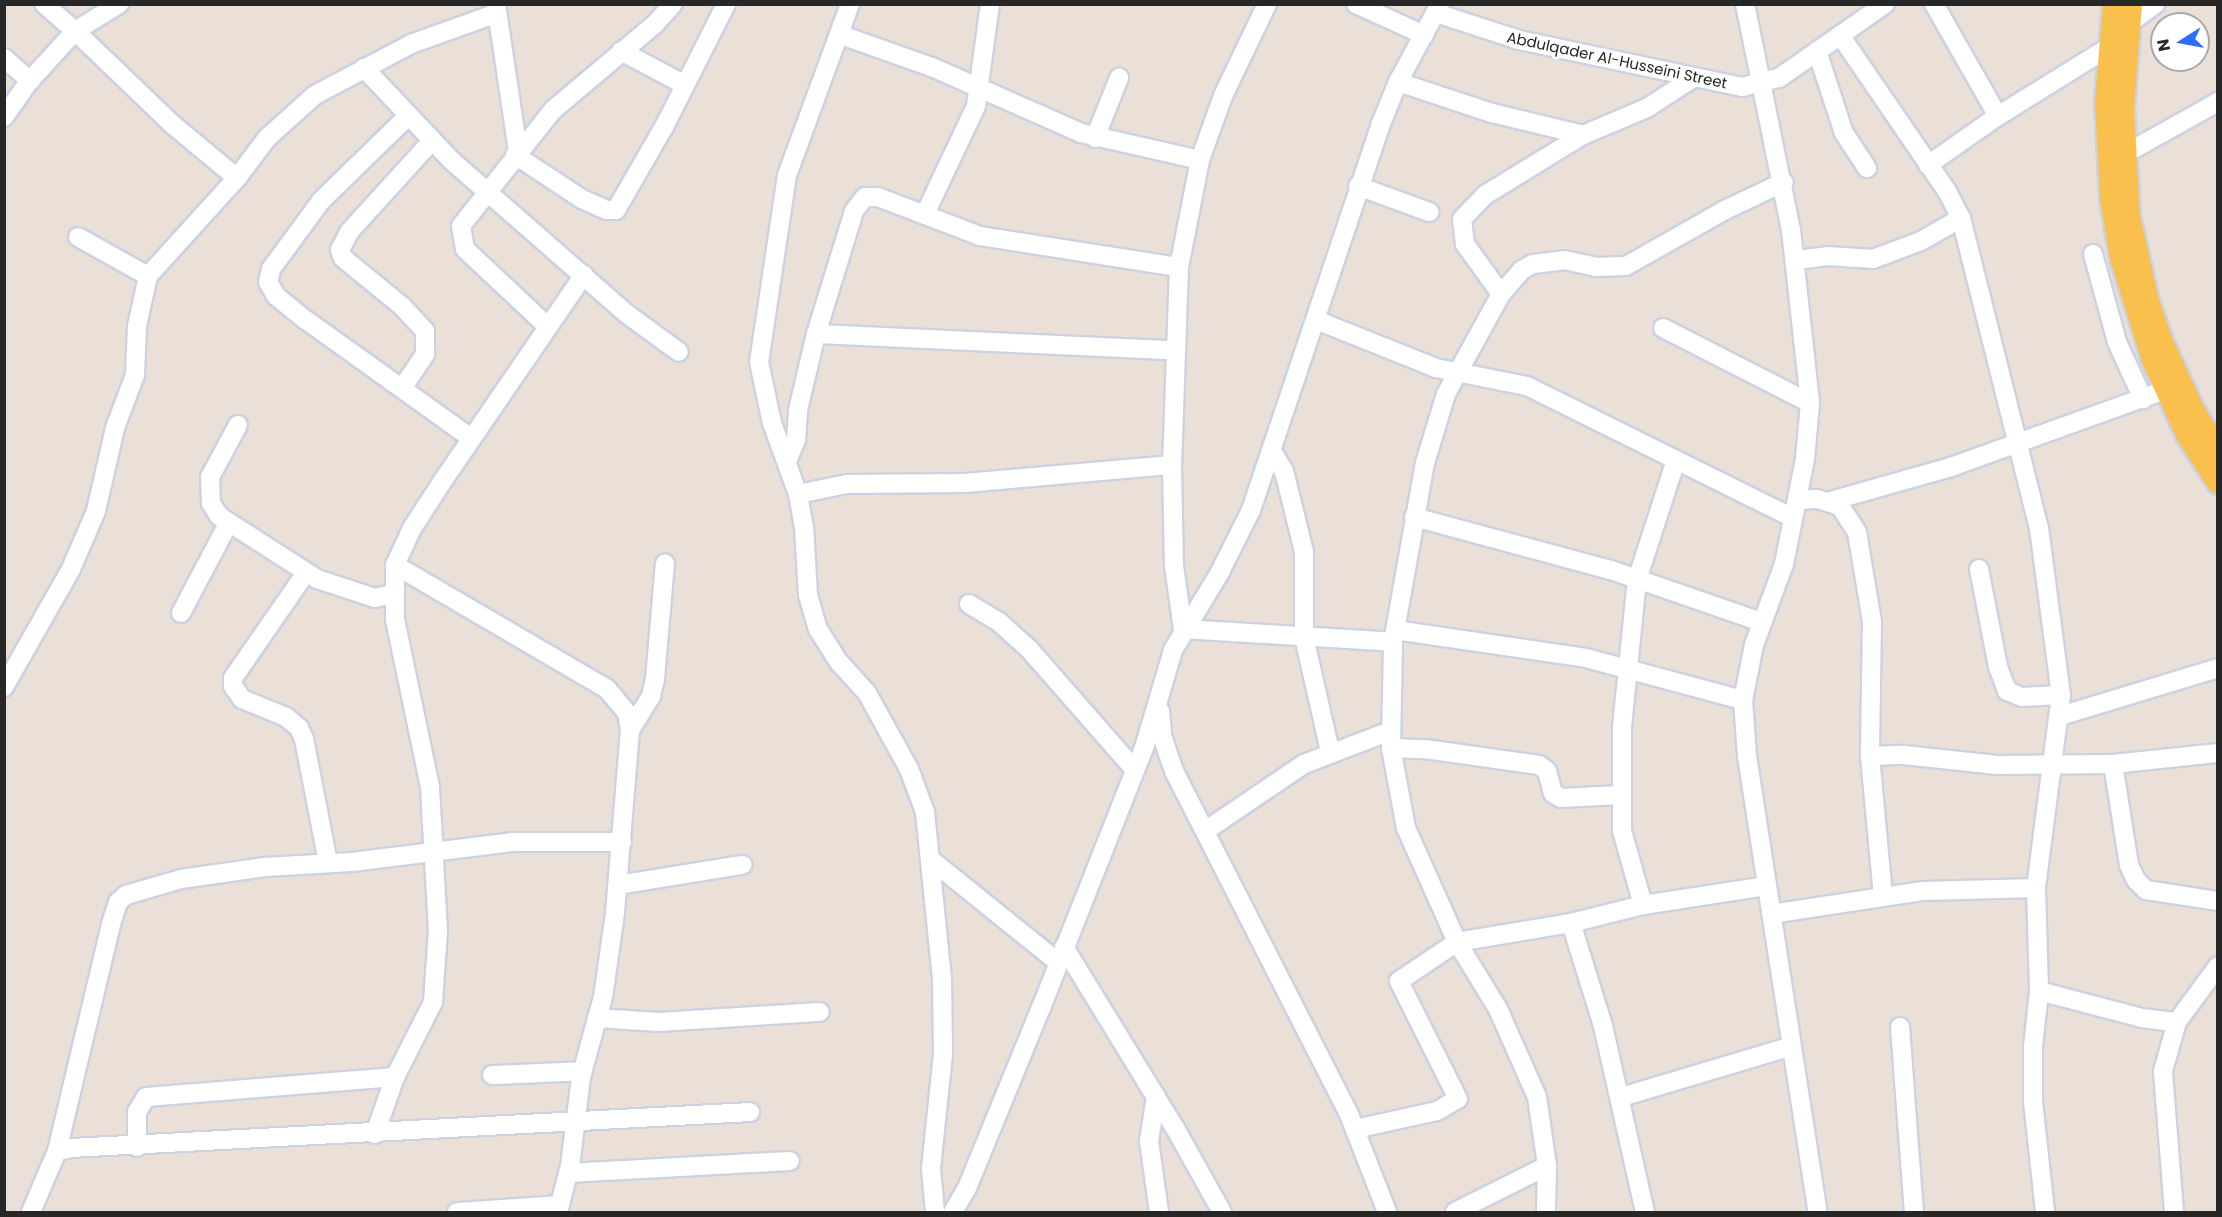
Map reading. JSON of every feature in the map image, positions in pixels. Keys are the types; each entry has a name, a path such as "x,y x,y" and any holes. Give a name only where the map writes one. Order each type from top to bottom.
{"main road":[{"path":"2114,4 2106,102 2111,199 2129,290 2165,390 2217,483"},
{"path":"2129,14 2123,155 2129,216 2148,301 2176,375 2217,450"}],"street":[{"path":"44,4 172,124 237,178"},
{"path":"4,117 30,81 75,31 119,4"},
{"path":"547,326 465,249 461,226 517,153 567,97 673,4"},
{"path":"4,687 71,569 96,511 115,428 135,375 137,326 148,276 237,178 291,113 364,68 451,26 496,9 517,153 582,199 607,210 616,210 685,85 726,4"},
{"path":"850,4 841,35 787,175 761,341 762,384 798,494 804,527 808,595 818,629 839,662 867,693 909,770 925,812 942,980 943,1054 931,1169 935,1212"},
{"path":"925,214 965,131 980,88 990,4"},
{"path":"1183,629 1174,566 1172,465 1174,350 1179,267 1200,159 1223,96 1267,4"},
{"path":"1356,4 1424,35"},
{"path":"1745,4 1784,182 1796,260 1810,403 1798,500 1784,564 1761,622 1743,700 1747,756 1766,886 1818,1212"},
{"name":"Abdulqader Al-Husseini Street","path":"1438,9 1519,40 1742,87 1761,85 1779,78 1885,4"},
{"path":"1934,4 1998,116"},
{"path":"2129,14 2156,4"},
{"path":"1387,1212 1355,1129 1174,771 1162,736 1160,704 1164,677 1183,629 1220,572 1251,510 1273,453 1358,186 1398,82 1438,9"},
{"path":"841,35 980,88 1095,138 1200,159"},
{"path":"1840,35 1961,218 2020,444 2039,528 2061,695 2036,888 2039,991 2033,1047 2033,1101 2045,1212"},
{"path":"1928,165 1998,116 2109,48"},
{"path":"621,51 685,85"},
{"path":"1817,51 1844,133 1867,168"},
{"path":"4,58 30,81"},
{"path":"364,68 431,142 627,314 680,352"},
{"path":"1095,138 1119,78"},
{"path":"1501,294 1464,244 1462,219 1485,195 1583,135 1647,108 1693,78"},
{"path":"1398,82 1492,114 1583,135"},
{"path":"2123,155 2217,102"},
{"path":"407,117 321,201 271,269 268,282 276,296 306,320 403,387 471,438"},
{"path":"403,387 425,354 425,331 403,307 343,258 340,250 349,232 431,142"},
{"path":"1546,1212 1547,1166 1537,1096 1523,1059 1477,970 1457,942 1406,828 1390,740 1394,636 1414,517 1435,423 1458,373 1501,294 1533,264 1564,260 1596,267 1626,266 1725,210 1784,182"},
{"path":"1358,186 1429,212"},
{"path":"787,461 796,440 798,410 816,334 859,201 878,197 980,236 1179,267"},
{"path":"1796,260 1828,256 1873,259 1921,241 1961,218"},
{"path":"78,237 148,276"},
{"path":"2093,254 2114,333 2143,399"},
{"path":"375,1134 395,1077 428,1016 434,992 438,931 436,850 430,787 392,594 395,565 411,530 471,438 584,275"},
{"path":"1316,320 1458,373 1527,386 1793,518"},
{"path":"1663,328 1810,403"},
{"path":"816,334 1174,350"},
{"path":"1798,500 1831,501 2020,444 2165,390"},
{"path":"238,425 209,486 214,510 228,524 305,574 375,598 392,594"},
{"path":"1273,453 1284,471 1304,552 1304,637 1330,751"},
{"path":"1643,905 1623,831 1620,795 1628,669 1637,580 1676,460"},
{"path":"798,494 847,484 965,483 1172,465"},
{"path":"1831,501 1849,515 1857,532 1866,578 1873,632 1870,756 1883,896"},
{"path":"1414,517 1579,560 1761,622"},
{"path":"181,613 228,524"},
{"path":"630,730 651,696 655,679 664,563"},
{"path":"395,565 607,689 627,713 630,730 618,885 597,1018 582,1071 568,1173 558,1209 457,1212"},
{"path":"1979,569 1998,667 2007,691 2022,697 2061,695"},
{"path":"305,574 233,678 233,686 242,699 286,717 299,728 304,739 328,862"},
{"path":"969,604 1013,633 1135,770"},
{"path":"1183,629 1304,637 1394,636 1541,649 1628,669 1743,700"},
{"path":"2060,716 2217,668"},
{"path":"953,1212 967,1188 1160,704"},
{"path":"1205,831 1277,778 1330,751 1390,740 1425,749 1539,765 1547,771 1554,793 1561,798 1620,795"},
{"path":"1870,756 1904,754 1997,765 2113,764 2217,753"},
{"path":"2113,764 2129,865 2136,880 2146,890 2217,901"},
{"path":"31,1212 57,1151 118,902 133,892 208,874 512,842 622,842"},
{"path":"931,860 1061,955 1156,1096 1222,1212"},
{"path":"618,885 742,865"},
{"path":"1355,1129 1437,1111 1458,1099 1399,981 1457,942 1571,923 1643,905 1766,886"},
{"path":"1771,914 1883,896 1981,887 2036,888"},
{"path":"1571,923 1621,1097 1645,1212"},
{"path":"2174,1212 2163,1071 2177,1022 2213,976"},
{"path":"2039,991 2142,1018 2177,1022"},
{"path":"597,1018 659,1022 820,1012"},
{"path":"1900,1027 1914,1212"},
{"path":"1621,1097 1792,1046"},
{"path":"492,1075 582,1071"},
{"path":"137,1147 138,1112 146,1098 395,1077"},
{"path":"1156,1096 1149,1141 1159,1212"},
{"path":"57,1151 750,1112"},
{"path":"568,1173 790,1161"},
{"path":"1455,1212 1547,1166"}]}
